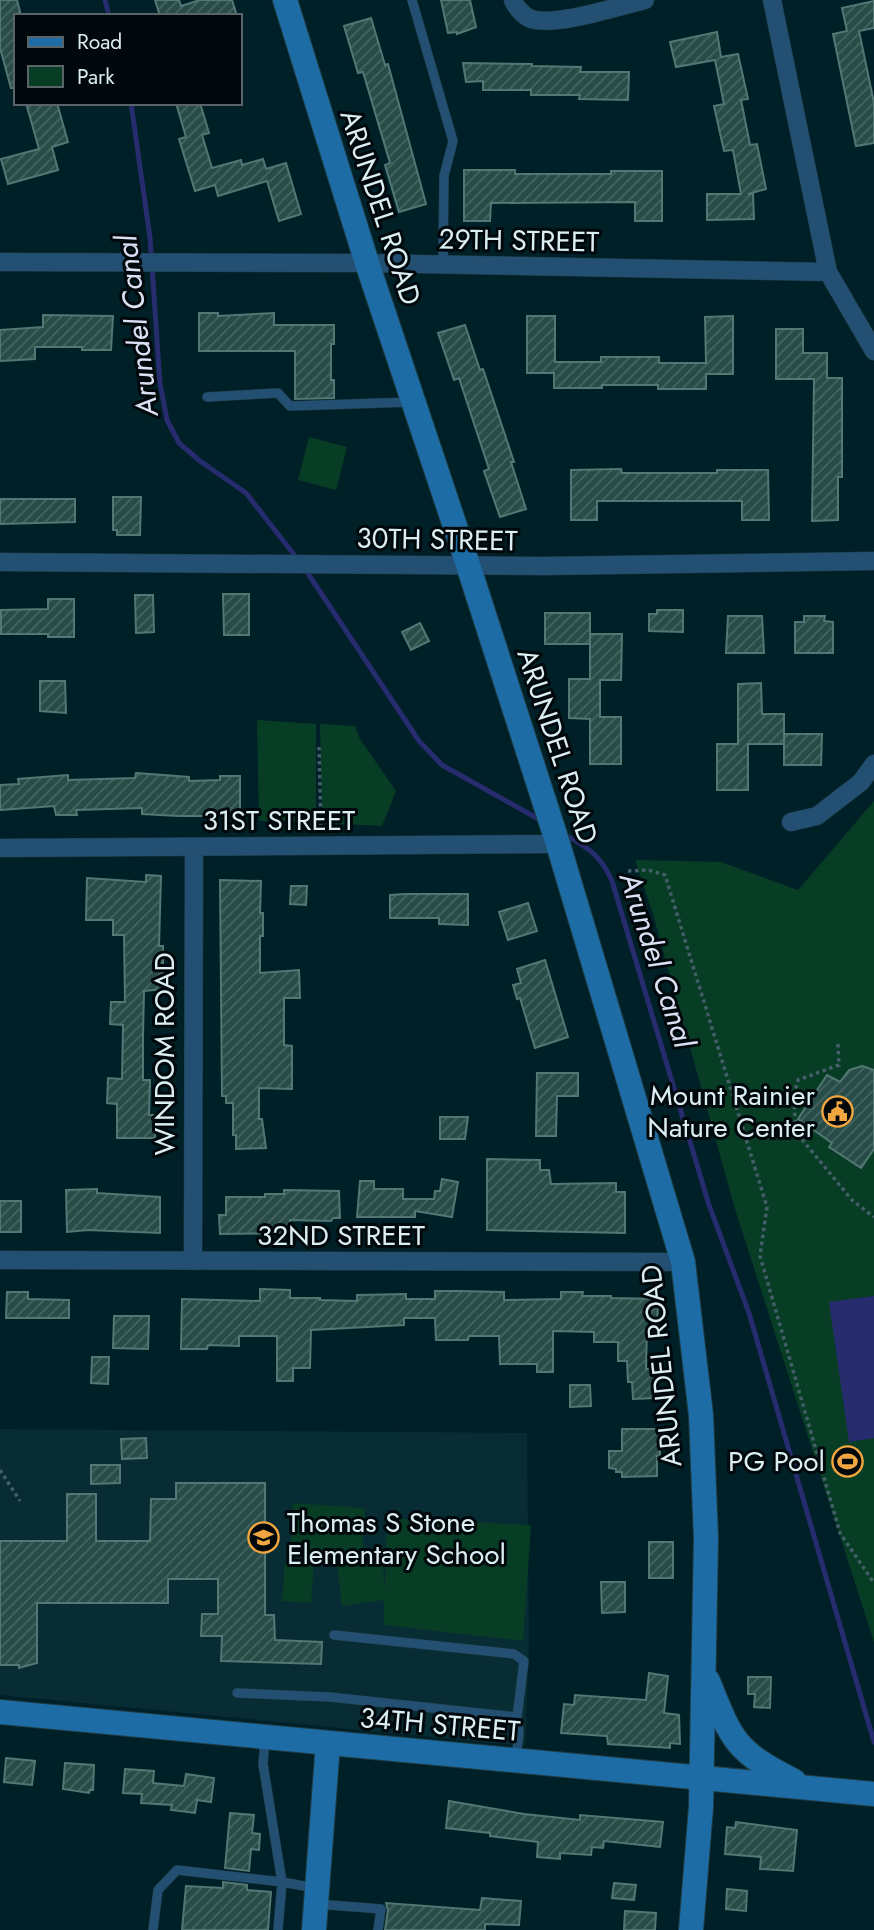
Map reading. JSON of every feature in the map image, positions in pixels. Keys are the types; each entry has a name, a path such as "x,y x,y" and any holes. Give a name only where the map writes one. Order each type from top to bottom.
{"street":[{"name":"ARUNDEL ROAD","path":"285,0 367,263 558,844 683,1262 701,1415 706,1538 701,1807 691,1930"},
{"path":"513,0 521,13 534,20 579,16 645,0"},
{"path":"772,0 828,272 874,351"},
{"name":"29TH STREET","path":"0,262 367,263 828,272"},
{"name":"30TH STREET","path":"0,562 468,565 874,561"},
{"path":"791,822 817,816 860,782 874,764"},
{"name":"31ST STREET","path":"0,848 558,844"},
{"name":"WINDOM ROAD","path":"193,1261 194,847"},
{"name":"32ND STREET","path":"0,1261 683,1262"},
{"path":"704,1672 727,1729 736,1742 756,1760 807,1788"},
{"name":"34TH STREET","path":"0,1712 865,1794"},
{"path":"314,1930 328,1743"}],"lane":[{"path":"412,0 453,141 444,176 443,264"},
{"path":"207,397 278,393 290,406 413,402"},
{"path":"334,1635 514,1654 524,1661 517,1717 519,1732 516,1760"},
{"path":"237,1693 330,1697 517,1717"},
{"path":"265,1737 263,1764 282,1882 278,1930"},
{"path":"153,1930 158,1890 177,1870 282,1882 316,1896 381,1909 378,1930"}],"path":[{"path":"319,747 321,835"},
{"path":"628,871 648,870 665,875 767,1208 760,1256 840,1533 874,1583"},
{"path":"838,1044 839,1065 797,1080 794,1094 795,1118 800,1137 852,1200 874,1217"},
{"path":"0,1470 20,1501"}],"shaded area":[{"name":"PG Pool","path":"874,1296 874,1438 849,1442 829,1302"},
{"name":"Thomas S Stone Elementary School","path":"0,1429 527,1433 529,1644 525,1746 0,1695"}],"green space":[{"path":"309,437 347,447 336,490 298,480"},
{"path":"257,720 316,724 316,821 259,821"},
{"path":"320,724 355,726 360,739 396,791 382,826 322,823"},
{"path":"874,801 874,1642 735,1209 652,911 635,860 721,862 798,890"},
{"path":"293,1503 365,1508 362,1558 290,1554"},
{"path":"387,1518 531,1525 523,1641 384,1625 384,1600 342,1606 337,1564 382,1558 385,1589"},
{"path":"285,1563 314,1565 311,1603 282,1601"}],"building":[{"path":"0,0 17,0 20,14 14,14 14,88 11,88 0,48"},
{"path":"155,0 179,0 181,6 200,0 232,0 236,14 159,14"},
{"path":"441,0 470,0 476,27 457,34 448,33"},
{"path":"874,1 874,28 859,31 874,103 874,143 856,146 833,34 847,31 842,8"},
{"path":"371,18 385,65 388,64 426,204 399,212 385,165 390,163 363,72 358,73 344,26"},
{"path":"717,32 721,57 738,54 748,99 741,100 750,145 757,144 766,189 748,194 753,194 754,219 707,220 707,194 741,194 733,150 724,151 714,106 724,104 715,60 676,67 670,42"},
{"path":"463,63 532,64 581,67 580,72 629,72 628,100 579,99 580,95 531,95 531,90 483,90 483,81 466,82"},
{"path":"27,105 58,105 68,142 52,147 58,170 8,184 1,159 39,149"},
{"path":"177,105 201,105 209,133 202,135 212,168 241,160 242,165 263,159 266,169 286,163 301,214 279,221 267,181 218,196 215,185 195,191 179,139 186,137"},
{"path":"464,170 515,170 515,174 662,171 662,221 635,221 635,202 491,203 490,221 464,221"},
{"path":"199,313 218,313 218,316 274,313 274,325 334,325 331,380 334,380 334,398 295,399 295,351 199,351"},
{"path":"43,315 113,316 111,350 35,347 35,359 0,361 0,330 43,327"},
{"path":"527,316 555,316 555,362 601,362 601,357 659,357 659,363 706,363 705,317 733,316 733,374 706,374 706,389 658,389 658,385 554,388 554,373 527,373"},
{"path":"465,325 480,370 483,369 514,462 511,462 526,509 500,517 484,471 489,469 459,378 454,380 438,333"},
{"path":"776,329 803,329 803,353 827,353 827,378 842,378 842,477 838,477 838,520 812,521 814,379 776,379"},
{"path":"621,469 622,473 768,470 769,520 742,520 742,501 597,501 597,520 571,520 571,470"},
{"path":"113,497 141,497 140,535 117,535 117,530 113,530"},
{"path":"0,499 75,499 75,522 0,524"},
{"path":"223,594 249,594 249,635 224,635"},
{"path":"135,595 153,595 154,632 136,633"},
{"path":"48,599 74,599 74,637 1,634 1,610 48,609"},
{"path":"657,610 683,610 683,632 649,631 649,614 657,614"},
{"path":"545,613 590,613 590,644 545,644"},
{"path":"728,616 762,616 764,653 726,653"},
{"path":"804,616 825,616 824,621 833,622 833,653 795,653 795,622 804,622"},
{"path":"420,623 429,641 411,650 402,632"},
{"path":"590,634 622,634 621,680 600,680 600,717 621,717 621,764 590,764 590,719 569,718 569,679 590,679"},
{"path":"40,681 65,681 66,713 40,711"},
{"path":"761,683 762,714 784,714 784,744 748,744 748,790 717,790 717,744 738,744 738,684"},
{"path":"784,734 822,734 821,765 784,765"},
{"path":"136,773 189,777 189,781 240,776 240,811 235,811 234,816 179,816 142,814 142,808 76,810 77,815 56,815 54,806 0,810 0,785 19,784 18,779 68,775 68,780 135,778"},
{"path":"146,875 161,876 159,946 163,946 163,989 144,991 143,1080 150,1080 149,1115 155,1115 155,1138 117,1138 117,1104 107,1103 108,1078 122,1079 123,1025 110,1024 111,1002 125,1002 124,935 113,935 113,920 86,920 87,878 146,882"},
{"path":"220,880 261,881 260,913 263,913 263,936 260,936 260,973 299,970 300,998 284,998 284,1045 292,1046 292,1089 259,1088 259,1119 262,1119 266,1148 236,1149 233,1103 226,1103 226,1096 222,1096"},
{"path":"291,886 307,886 306,905 290,904"},
{"path":"468,894 468,925 439,924 439,918 390,918 390,895"},
{"path":"528,903 537,931 508,940 499,912"},
{"path":"545,960 568,1037 535,1048 520,998 517,999 513,985 521,983 517,969"},
{"name":"Mount Rainier Nature Center","path":"862,1066 874,1070 874,1149 861,1168 829,1147 832,1143 798,1119 827,1075 840,1082 849,1070"},
{"path":"537,1073 578,1073 578,1096 557,1096 556,1136 536,1136"},
{"path":"440,1117 468,1117 465,1139 440,1139"},
{"path":"487,1159 540,1160 540,1170 549,1170 551,1184 616,1183 616,1192 625,1192 625,1233 487,1230"},
{"path":"442,1179 458,1182 452,1217 415,1211 415,1217 357,1217 360,1181 374,1181 374,1189 403,1189 403,1199 434,1199 435,1191 440,1191"},
{"path":"97,1189 97,1193 160,1197 160,1233 88,1230 67,1232 66,1190"},
{"path":"284,1190 339,1191 340,1218 333,1218 331,1221 290,1220 288,1233 220,1234 219,1215 226,1215 226,1197 265,1197 265,1194 284,1194"},
{"path":"0,1201 21,1201 21,1232 0,1232"},
{"path":"260,1289 290,1290 290,1298 357,1301 357,1295 406,1294 406,1299 435,1299 435,1291 504,1292 504,1300 561,1299 561,1292 583,1292 582,1296 658,1299 657,1327 647,1327 646,1369 656,1369 656,1398 633,1399 632,1382 628,1382 627,1361 618,1361 618,1342 594,1342 594,1332 553,1331 553,1372 537,1372 537,1364 500,1364 499,1336 436,1340 435,1318 404,1318 404,1325 311,1330 310,1368 293,1368 293,1381 277,1381 277,1336 239,1336 239,1346 208,1345 207,1349 181,1349 182,1299 260,1301"},
{"path":"7,1292 28,1292 28,1299 69,1300 69,1318 6,1318"},
{"path":"114,1316 149,1316 148,1349 113,1348"},
{"path":"92,1357 109,1357 108,1384 91,1383"},
{"path":"570,1385 590,1385 591,1406 570,1407"},
{"path":"622,1429 660,1429 657,1476 622,1477 622,1472 609,1468 609,1451 622,1451"},
{"path":"146,1438 147,1458 122,1459 121,1439"},
{"path":"91,1465 120,1465 120,1483 91,1484"},
{"name":"Thomas S Stone Elementary School","path":"176,1483 265,1483 265,1615 274,1615 275,1640 322,1642 321,1664 221,1661 222,1636 201,1636 202,1614 218,1614 218,1579 168,1579 168,1603 37,1603 37,1663 19,1668 19,1665 0,1665 0,1541 67,1541 67,1494 96,1494 96,1541 150,1541 151,1499 176,1499"},
{"path":"649,1542 673,1542 673,1578 649,1578"},
{"path":"601,1582 625,1582 625,1612 602,1613"},
{"path":"649,1673 668,1676 664,1713 679,1715 680,1744 670,1743 670,1748 608,1744 607,1736 561,1733 564,1704 574,1705 575,1695 646,1700"},
{"path":"748,1677 771,1677 770,1708 754,1707 755,1694 748,1694"},
{"path":"6,1758 35,1761 32,1785 4,1782"},
{"path":"65,1763 94,1765 93,1790 89,1793 63,1789"},
{"path":"125,1769 154,1771 153,1783 184,1786 186,1774 214,1778 211,1802 197,1800 195,1813 171,1810 172,1805 141,1803 142,1794 123,1793"},
{"path":"449,1801 524,1814 580,1820 580,1815 663,1822 660,1847 604,1841 603,1848 592,1847 591,1855 560,1853 560,1859 537,1857 538,1842 446,1828"},
{"path":"230,1813 254,1815 252,1833 260,1834 259,1850 251,1849 249,1871 225,1868"},
{"path":"736,1822 797,1830 793,1871 760,1869 761,1857 725,1854 727,1827 735,1828"},
{"path":"223,1882 247,1885 247,1890 271,1892 268,1930 182,1930 186,1886 223,1888"},
{"path":"614,1883 636,1885 634,1900 612,1898"},
{"path":"727,1889 747,1891 746,1911 726,1909"},
{"path":"482,1898 521,1901 519,1925 485,1924 485,1930 385,1930 388,1910 386,1903 480,1910"},
{"path":"625,1911 656,1913 655,1930 624,1930"}],"waterway":[{"name":"Arundel Canal","path":"105,0 108,14"},
{"name":"Arundel Canal","path":"131,105 150,238 160,383 167,420 179,443 246,493 299,561"},
{"name":"Arundel Canal","path":"305,569 419,741 442,765 542,821"},
{"name":"Arundel Canal","path":"562,833 592,852 603,864 612,881 709,1205 749,1313 874,1742"}],"place":[{"name":"Mount Rainier Nature Center","path":"838,1111"},
{"name":"PG Pool","path":"848,1461"},
{"name":"Thomas S Stone Elementary School","path":"264,1538"}]}
